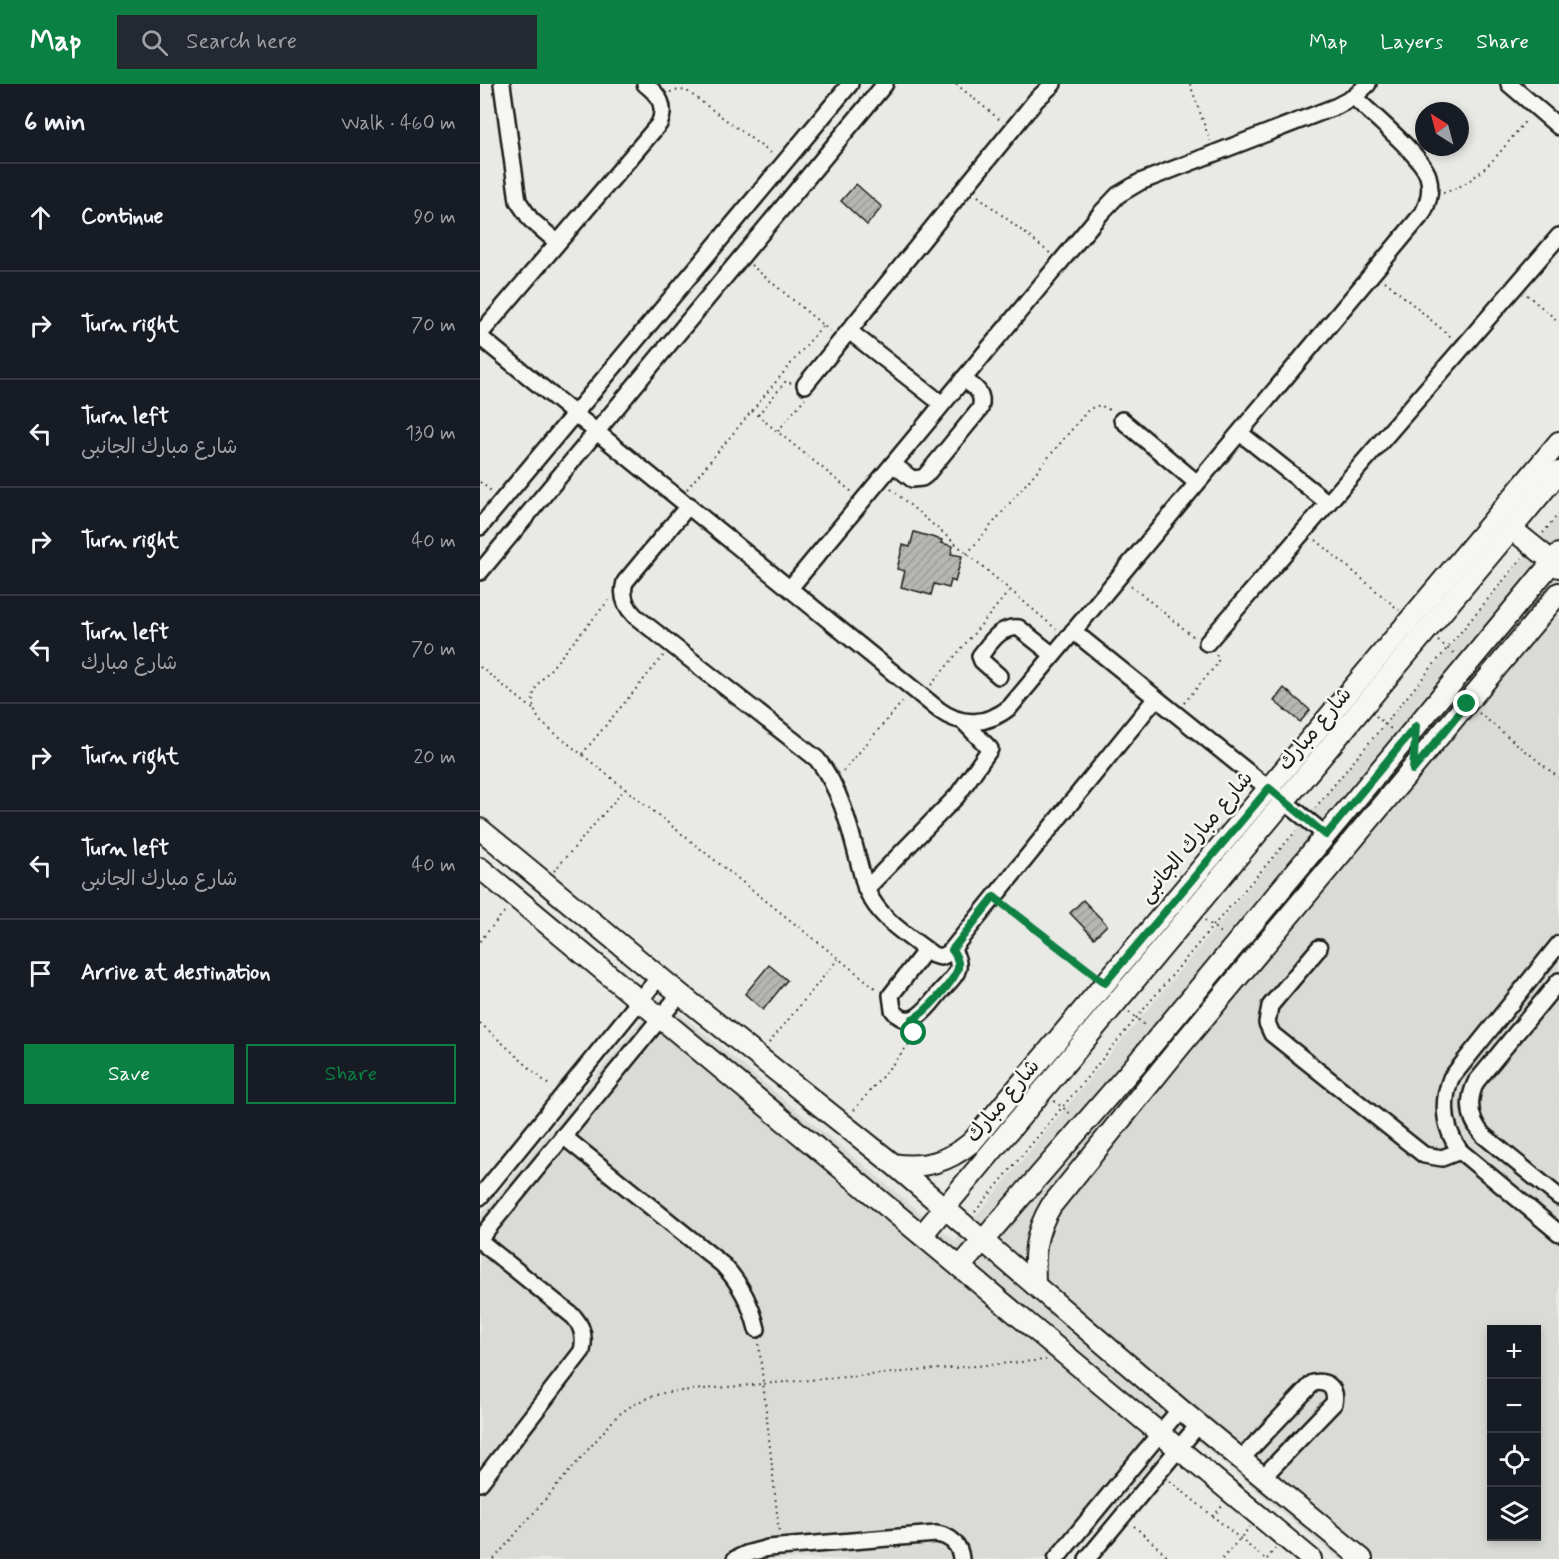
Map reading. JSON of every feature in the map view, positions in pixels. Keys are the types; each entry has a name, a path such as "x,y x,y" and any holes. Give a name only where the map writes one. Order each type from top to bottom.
{"main road":[{"name":"شارع مبارك الجانبى","path":"893,1164 921,1166 935,1164 948,1159 966,1147 1559,442"},
{"name":"شارع مبارك","path":"922,1235 1559,472"},
{"path":"960,1267 1137,1063 1410,733 1557,561 1532,546 1512,529"},
{"path":"1035,1285 1036,1236 1041,1221 1050,1206 1182,1044 1559,593"},
{"path":"1410,733 1413,770"},
{"path":"480,829 659,977 893,1164 1180,1409 1362,1559"},
{"path":"480,868 1311,1559"},
{"path":"1137,1063 1182,1044"}],"street":[{"path":"502,84 518,201 531,220 557,242"},
{"path":"645,84 661,100 663,112 659,124 557,242 480,336 946,716 964,722 984,721 1010,707 1423,213 1430,195 1428,176 1419,160 1354,97"},
{"path":"480,527 850,84"},
{"path":"801,389 1036,100 1053,84"},
{"path":"790,588 1109,203 1140,182 1338,106 1354,97 1368,84"},
{"path":"1509,84 1559,127"},
{"path":"480,572 882,85"},
{"path":"1204,643 1559,236"},
{"path":"845,336 942,404"},
{"path":"892,464 912,479 926,475 980,409 982,403 980,393 963,379"},
{"path":"1122,420 1197,483"},
{"path":"1240,433 1328,503"},
{"path":"684,502 625,582 623,594 630,612 817,759 833,782 840,800 866,889 883,917 933,955 941,957 952,950 1156,698"},
{"path":"999,676 982,662 980,656 1006,629 1019,628 1053,655"},
{"path":"1070,635 1156,698 1326,835"},
{"path":"866,889 957,796 990,749 964,722"},
{"path":"1559,944 1451,1078 1444,1112 1449,1133 1460,1151 1559,1233"},
{"path":"1319,948 1270,1006 1267,1023 1272,1034 1424,1155 1442,1158 1460,1151"},
{"path":"926,950 891,995 890,1000 896,1014 901,1017 912,1019 922,1014 956,974 958,964 952,950"},
{"path":"480,1197 659,977"},
{"path":"1559,981 1476,1082 1470,1098 1470,1106 1474,1122 1483,1135 1559,1197"},
{"path":"480,1483 582,1351 584,1339 581,1327 574,1317 480,1240 680,994"},
{"path":"564,1136 723,1265 744,1292 757,1329"},
{"path":"1241,1459 1313,1383 1322,1382 1330,1385 1335,1393 1334,1402 1263,1477"},
{"path":"1056,1559 1180,1409"},
{"path":"1087,1559 1198,1424"},
{"path":"735,1559 757,1550 781,1547 936,1534 955,1542 961,1552 961,1559"}],"path":[{"path":"956,84 1012,130"},
{"path":"1190,84 1215,153"},
{"path":"661,100 672,91 687,91 784,163"},
{"path":"1430,195 1456,189 1479,175 1537,108"},
{"path":"966,186 1060,262"},
{"path":"742,257 823,325 845,336"},
{"path":"1374,272 1463,347"},
{"path":"1516,286 1559,322"},
{"path":"684,502 752,411 823,325"},
{"path":"758,415 786,381 801,389 805,399 778,431"},
{"path":"968,554 1089,409 1096,405 1104,405 1122,420"},
{"path":"752,411 862,500"},
{"path":"880,479 1010,590 1070,635"},
{"path":"964,1225 1213,926 1306,819 1559,513"},
{"path":"1304,531 1410,619"},
{"path":"1119,576 1204,643 1218,657 1218,663 1175,713"},
{"path":"534,710 533,696 538,684 625,582"},
{"path":"833,782 918,693 1010,590"},
{"path":"1426,632 1468,664"},
{"path":"582,754 673,645"},
{"path":"480,667 534,710 541,722 890,1000"},
{"path":"1467,704 1559,778"},
{"path":"1364,706 1384,723 1410,733"},
{"path":"544,883 625,789"},
{"path":"994,897 1105,983"},
{"path":"480,941 516,898"},
{"path":"1194,911 1235,944"},
{"path":"758,1056 838,959"},
{"path":"1117,1002 1159,1036"},
{"path":"842,1124 911,1042 915,1028 912,1019"},
{"path":"480,1023 562,1097"},
{"path":"1042,1092 1084,1124"},
{"path":"757,1329 781,1547"},
{"path":"494,1559 617,1416 635,1403 668,1392 1070,1358"},
{"path":"1159,1472 1265,1559"},
{"path":"1123,1516 1171,1559"},
{"path":"1222,1559 1259,1516"}],"shaded area":[{"path":"1559,515 1559,1559 1339,1559 1182,1429 1070,1559 480,1559 480,1216 660,997 955,1241"}],"building":[{"path":"856,184 882,207 867,225 841,201"},
{"path":"914,532 942,540 941,543 953,546 951,554 962,556 955,582 951,580 949,588 934,584 931,595 901,587 905,571 897,569 903,545 910,547"},
{"path":"1284,688 1310,710 1300,722 1274,701"},
{"path":"1083,900 1107,925 1094,938 1070,913"},
{"path":"769,965 787,980 763,1010 745,994"}],"route":[{"path":"914,1033 912,1019 922,1014 956,974 958,964 952,950 994,897 1105,983 1269,788 1326,835 1416,726 1413,770 1467,704"}]}
